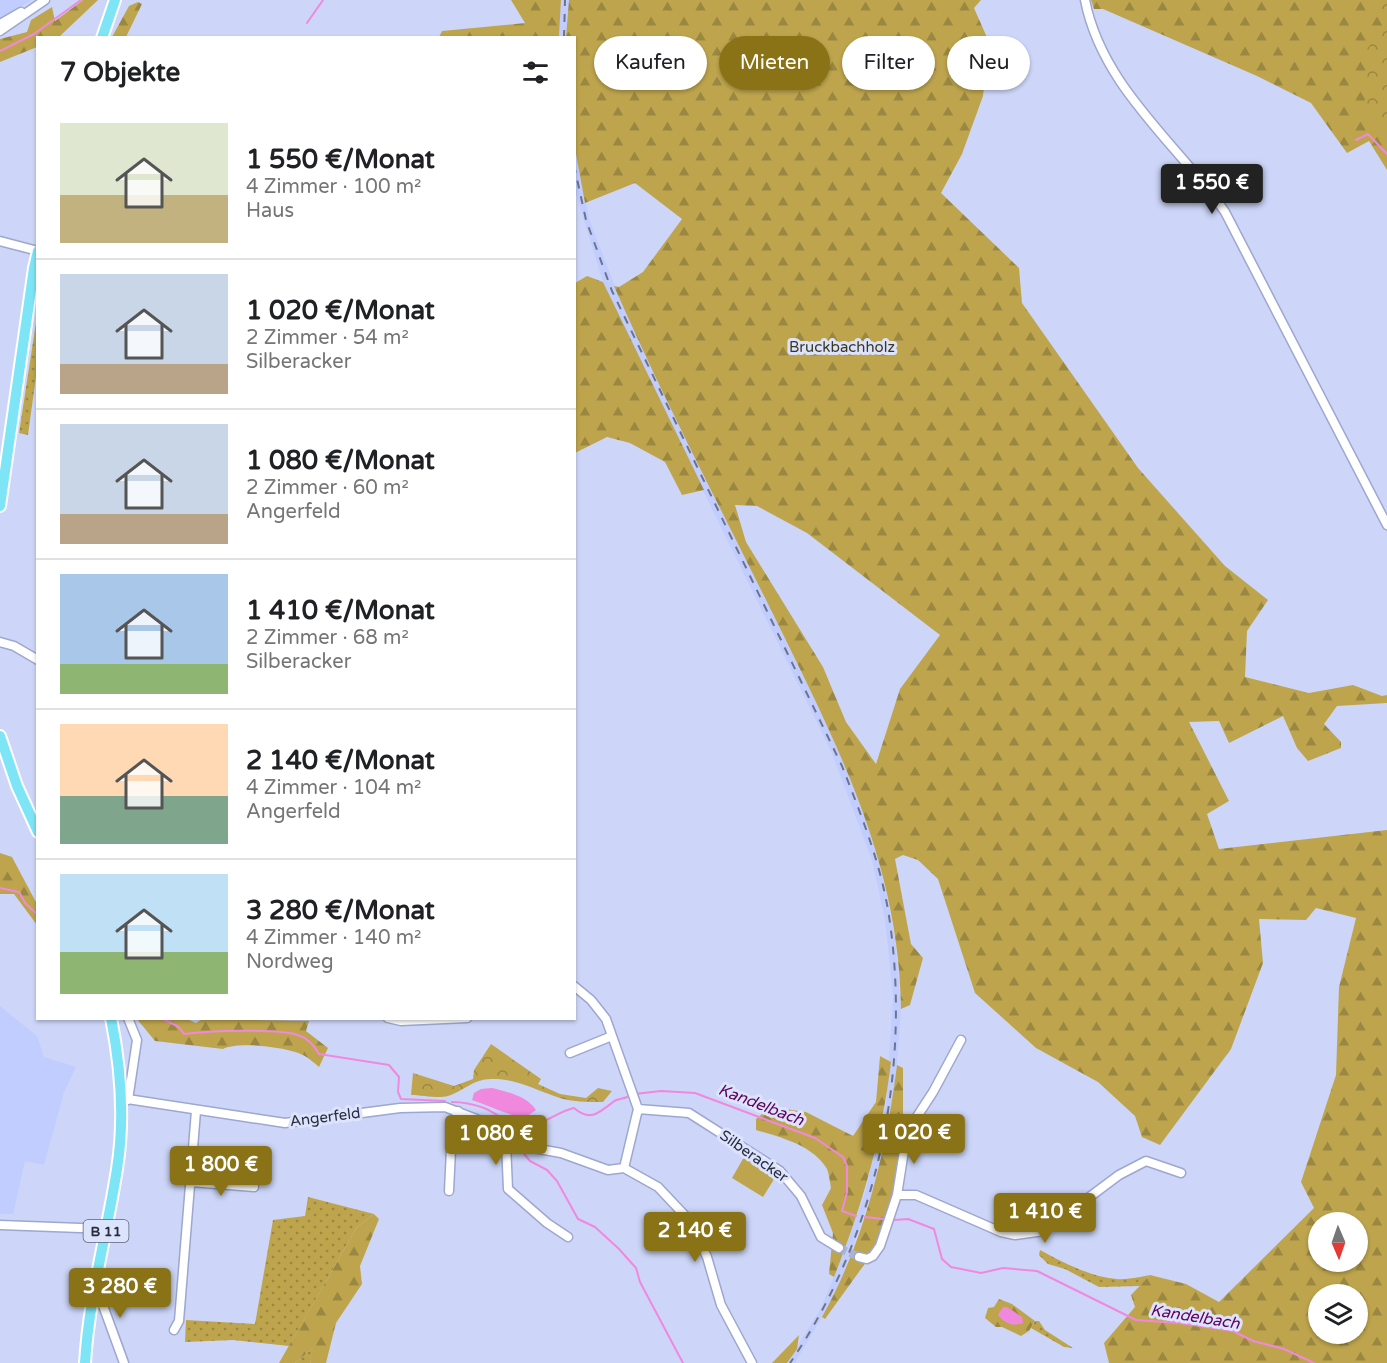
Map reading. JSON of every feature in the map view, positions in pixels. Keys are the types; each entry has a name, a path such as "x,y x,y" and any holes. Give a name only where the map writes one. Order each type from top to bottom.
{"main road":[{"path":"103,36 116,0"},
{"path":"0,506 36,260"},
{"path":"0,736 17,786 36,828"},
{"name":"B 11","path":"85,1363 93,1294 107,1229 125,1099 111,1020"}],"street":[{"path":"0,31 45,0"},
{"path":"1084,0 1105,60 1135,104 1206,184 1225,212 1387,525"},
{"path":"0,24 28,11"},
{"path":"0,241 36,250"},
{"path":"0,642 14,646 36,659"},
{"path":"576,988 599,1009 612,1036 638,1109 624,1168"},
{"path":"125,1099 137,1040 129,1020"},
{"path":"397,1020 430,1020"},
{"path":"570,1053 612,1036"},
{"path":"860,1257 867,1259 873,1256 880,1246 897,1195 907,1132 933,1092 961,1040"},
{"name":"Angerfeld","path":"125,1099 285,1123 417,1106 458,1111 484,1122 502,1135 506,1143"},
{"name":"Silberacker","path":"638,1109 644,1107 695,1116 780,1171 801,1196 821,1237 839,1248"},
{"path":"174,1330 179,1321 196,1111"},
{"path":"449,1191 452,1129 458,1111"},
{"path":"568,1237 547,1223 508,1189 506,1143 561,1153 608,1170 624,1168 658,1187 691,1222 707,1257 721,1305 752,1363"},
{"path":"897,1195 916,1195 1001,1232 1015,1235 1044,1230 1119,1175 1146,1161 1181,1173"},
{"path":"191,1182 254,1187"},
{"path":"0,1225 107,1229"},
{"path":"93,1294 100,1300 124,1363"}],"shaded area":[{"path":"0,0 32,0 0,19"},
{"path":"561,0 569,0 566,36 559,36"},
{"path":"576,153 589,219 618,294 846,765 878,851 895,938 901,1009 897,1065 890,1120 877,1177 844,1272 828,1307 795,1363 787,1363 821,1308 865,1193 886,1104 893,997 885,919 872,860 831,751 649,381 603,282 576,194"},
{"path":"0,1006 37,1036 44,1057 76,1067 64,1092 44,1165 25,1161 13,1214 0,1214"},
{"path":"492,1088 522,1098 536,1110 520,1117 472,1100 474,1093 481,1089"},
{"path":"1003,1307 1007,1307 1022,1317 1023,1323 1009,1324 1003,1320 998,1315"}],"green space":[{"path":"83,0 98,0 60,36 36,36 36,47 0,62 0,39 27,32 31,20 52,7 55,21"},
{"path":"511,0 561,0 559,36 440,36 442,31 525,23"},
{"name":"Bruckbachholz","path":"569,0 981,0 974,8 986,36 947,36 947,90 984,90 962,154 941,193 1019,268 1022,303 1138,468 1225,566 1268,600 1247,631 1245,677 1309,693 1353,685 1382,696 1387,695 1387,703 1337,706 1324,724 1341,742 1341,748 1308,761 1297,748 1283,716 1229,743 1219,721 1189,722 1229,801 1207,814 1219,849 1387,830 1387,1363 1109,1363 1104,1343 1135,1307 1131,1295 1150,1275 1186,1284 1219,1302 1308,1214 1308,1272 1368,1272 1368,1212 1310,1212 1314,1208 1301,1182 1336,1075 1339,987 1356,918 1316,908 1306,920 1259,919 1263,963 1231,1049 1160,1145 1142,1137 1135,1116 1098,1082 1036,1048 975,993 938,879 918,860 903,855 895,859 911,944 923,958 910,1005 901,1009 898,955 889,903 877,854 860,805 820,711 672,411 614,286 619,287 643,272 682,219 635,183 585,203 576,154 576,36 566,36","holes":["735,505 757,506 807,533 940,635 900,689 876,764 846,722 823,667 746,542"]},
{"path":"1091,0 1387,0 1387,170 1369,141 1347,153 1311,103 1257,76 1103,9 1094,9"},
{"path":"1362,0 1387,0 1387,18"},
{"path":"138,2 142,4 126,36 113,36 129,6"},
{"path":"1387,21 1387,126 1373,121 1364,123 1367,49"},
{"path":"587,276 603,282 704,490 682,495 665,462 630,443 607,437 576,452 576,282"},
{"path":"36,322 36,376 28,435 19,433"},
{"path":"0,853 12,857 36,902 36,924 14,894 0,894"},
{"path":"138,1020 189,1020 196,1023 200,1020 309,1021 306,1031 328,1048 319,1067 303,1055 275,1047 239,1045 223,1049 155,1041"},
{"path":"491,1044 541,1079 538,1084 560,1094 586,1098 598,1088 612,1091 603,1102 580,1101 562,1099 517,1082 491,1079 479,1081 444,1097 411,1095 413,1073 454,1086 473,1079 474,1070"},
{"path":"880,1056 891,1062 882,1117 862,1198 834,1277 829,1274 833,1233 822,1205 831,1188 827,1169 805,1148 756,1130 756,1119 771,1107 806,1112 853,1136 876,1102"},
{"path":"897,1065 903,1068 903,1126 890,1209 874,1251 825,1319 822,1317 850,1257 872,1195 887,1130"},
{"path":"744,1157 776,1176 763,1197 732,1178"},
{"path":"308,1197 374,1214 357,1227 289,1346 233,1340 185,1342 186,1320 255,1324 273,1220 305,1216"},
{"path":"374,1214 379,1219 360,1266 362,1284 336,1323 326,1363 310,1363 313,1348 295,1363 279,1363 357,1227"},
{"path":"1040,1250 1077,1268 1106,1278 1124,1279 1150,1275 1140,1286 1099,1287 1065,1269 1048,1264 1039,1255"},
{"path":"999,1299 1012,1304 1035,1321 1029,1331 1021,1336 1002,1327 996,1327 985,1318 988,1308 994,1307"},
{"path":"1035,1321 1039,1321 1045,1330 1073,1348 1064,1347 1031,1328"},
{"path":"799,1335 797,1349 787,1363 772,1363"},
{"path":"314,1347 310,1363 295,1363"}],"waterway":[{"path":"0,51 34,34 81,0"},
{"path":"307,23 323,0"},
{"path":"1356,140 1368,134 1387,154"},
{"name":"Kandelbach","path":"0,888 19,892 25,903 36,913"},
{"name":"Kandelbach","path":"165,1020 179,1027 184,1034 259,1031 298,1035 310,1042 319,1054 389,1065 399,1077 398,1092 401,1099 445,1101"},
{"name":"Kandelbach","path":"635,1094 661,1091 695,1093 815,1138 843,1157 847,1166 847,1192 842,1211 856,1216"},
{"name":"Kandelbach","path":"452,1102 480,1107 510,1122 526,1126 574,1108 585,1115 594,1114 614,1101 627,1097"},
{"path":"517,1124 518,1143"},
{"path":"520,1149 530,1161 547,1170 557,1181 578,1219 595,1227 636,1268 640,1282 683,1363"},
{"path":"865,1217 883,1219"},
{"name":"Kandelbach","path":"894,1220 908,1219 934,1229 942,1259 951,1267 981,1273 1003,1268 1037,1271 1136,1320 1180,1323 1233,1331 1253,1341 1284,1349 1314,1363"}],"tunnel":[{"path":"839,1248 859,1257"}],"railway":[{"path":"564,36 565,0"},
{"path":"576,174 586,220 612,291 842,766 871,843 887,903 895,980 895,1037 890,1095 880,1152 865,1208 845,1263 820,1314 790,1363"}]}
